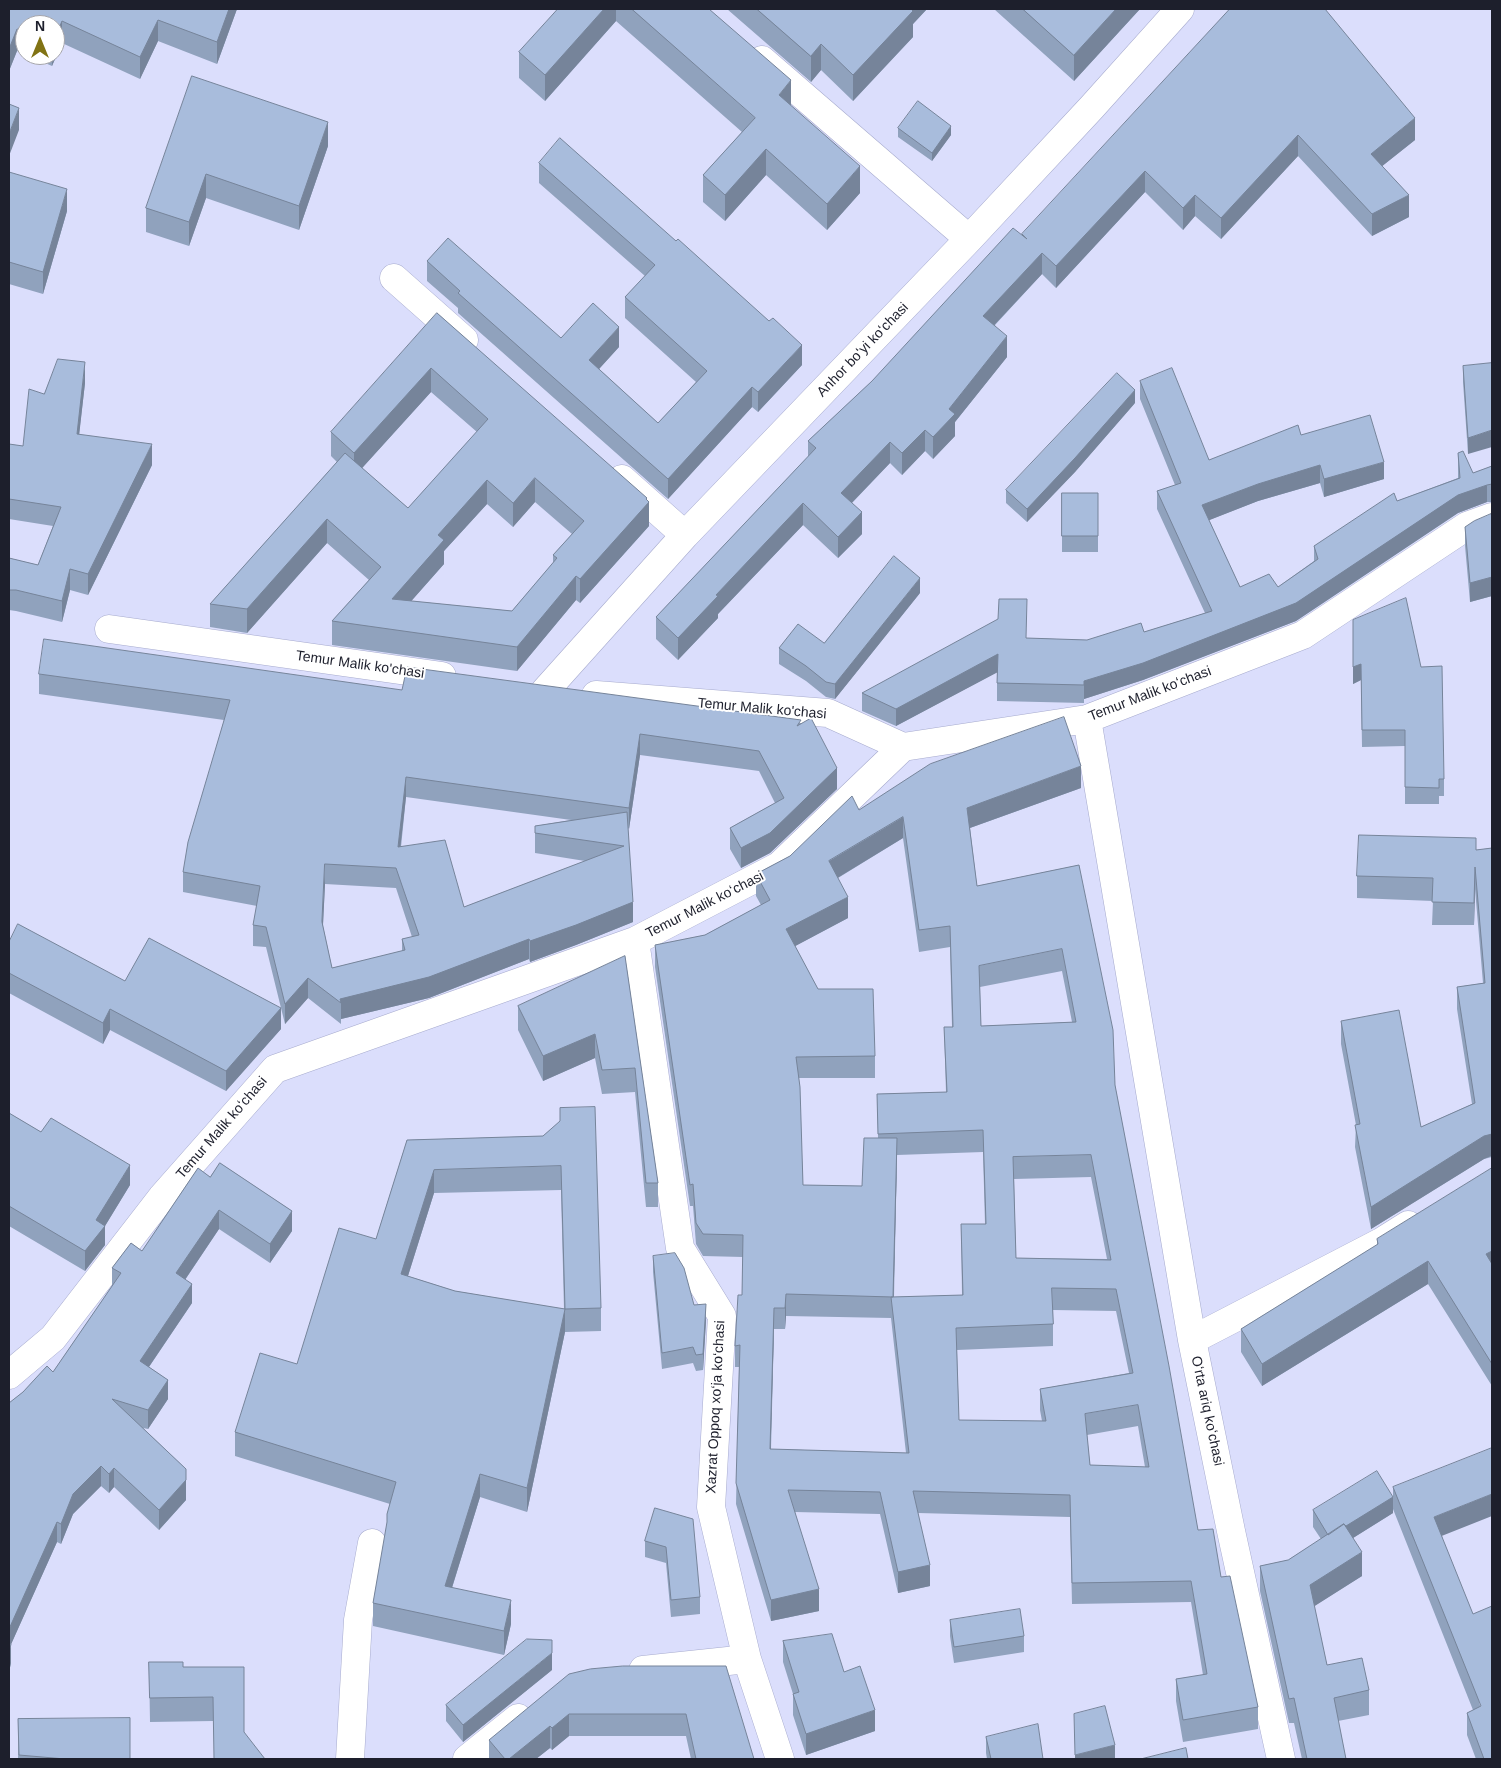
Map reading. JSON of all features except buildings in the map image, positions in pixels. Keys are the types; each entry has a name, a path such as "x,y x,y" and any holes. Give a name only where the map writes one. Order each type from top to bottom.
{"street":[{"name":"Anhor boʻyi koʻchasi","path":"535,689 969,239 1180,9"},
{"path":"740,41 969,239"},
{"path":"394,278 483,357"},
{"path":"602,462 684,535"},
{"name":"Temur Malik koʻchasi","path":"9,1375 53,1338 162,1197 274,1069 635,941 779,866 902,747 1087,719 1303,634 1467,526 1492,517"},
{"name":"Temur Malik ko'chasi","path":"109,629 468,680"},
{"name":"Temur Malik ko'chasi","path":"535,689 828,713 902,747"},
{"path":"1087,719 1192,1340"},
{"name":"Xazrat Oppoq xo‘ja ko‘chasi","path":"635,941 680,1248 722,1316 711,1507 747,1659 780,1759"},
{"name":"Oʻrta ariq koʻchasi","path":"1281,1759 1231,1531 1192,1340 1381,1242 1429,1212"},
{"path":"350,1759 358,1620 372,1543"},
{"path":"615,1673 747,1659"},
{"path":"467,1759 540,1700"}]}
